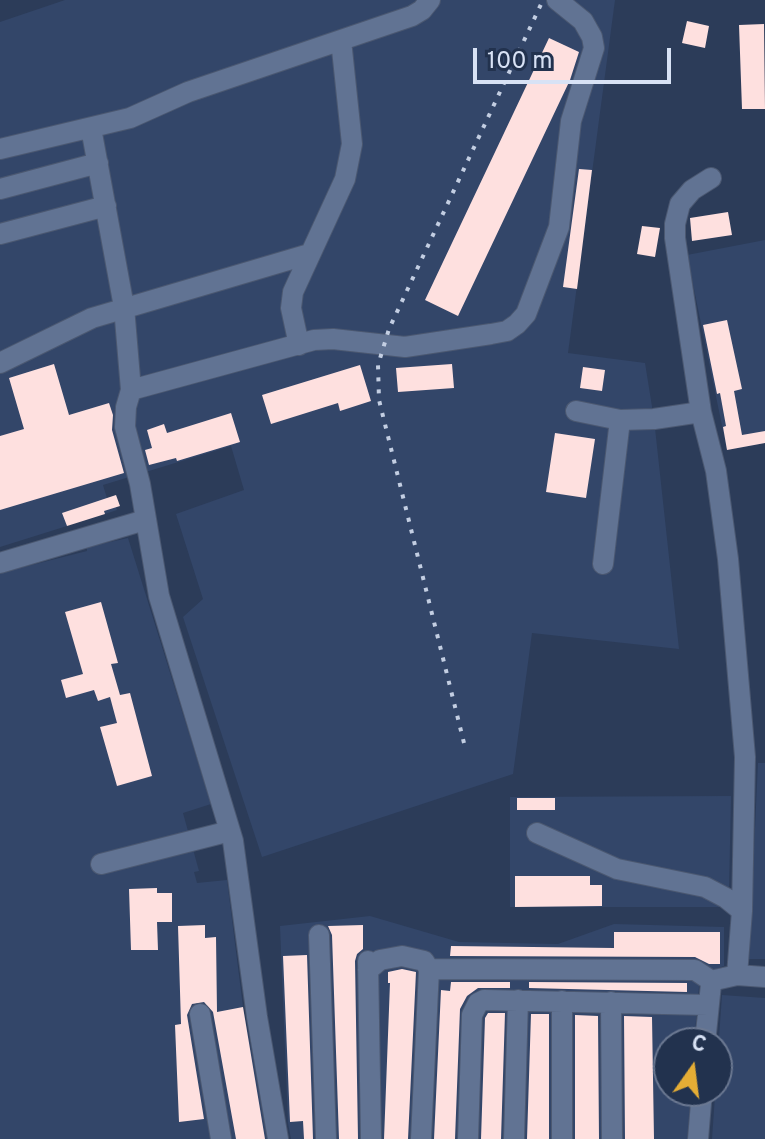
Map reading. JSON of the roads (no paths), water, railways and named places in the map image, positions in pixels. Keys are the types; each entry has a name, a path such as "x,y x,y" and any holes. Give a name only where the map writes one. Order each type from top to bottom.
{"lane":[{"path":"0,149 130,118 188,92 412,16 430,0"},
{"path":"131,390 299,345 333,339 405,347 507,331 526,314 559,227 571,121 594,48 583,21 557,0"},
{"path":"299,345 291,308 293,292 345,179 350,154 351,132 341,40"},
{"path":"91,128 124,307 131,390 125,427 140,484 159,596 230,831 278,1139"},
{"path":"0,189 98,163"},
{"path":"711,178 692,190 680,204 675,224 701,412 716,471 755,756 737,975"},
{"path":"0,234 106,206"},
{"path":"0,363 72,326 124,307 309,254"},
{"path":"576,411 620,420 701,412"},
{"path":"603,564 620,420"},
{"path":"0,563 145,520"},
{"path":"101,864 230,831"},
{"path":"537,833 617,869 705,887 742,911"},
{"path":"319,935 326,1139"},
{"path":"371,1139 368,966 402,956 424,961 429,969 421,1139"},
{"path":"429,969 695,970 713,982 737,975 765,977"},
{"path":"706,1027 713,982"},
{"path":"468,1139 474,1007 484,1000 708,1005"},
{"path":"514,1139 518,1000"},
{"path":"562,1001 562,1139"},
{"path":"611,1002 612,1139"},
{"path":"200,1014 221,1139"},
{"path":"698,1139 701,1107"}],"railway":[{"path":"464,743 379,400 378,365 389,329 543,0"}]}
